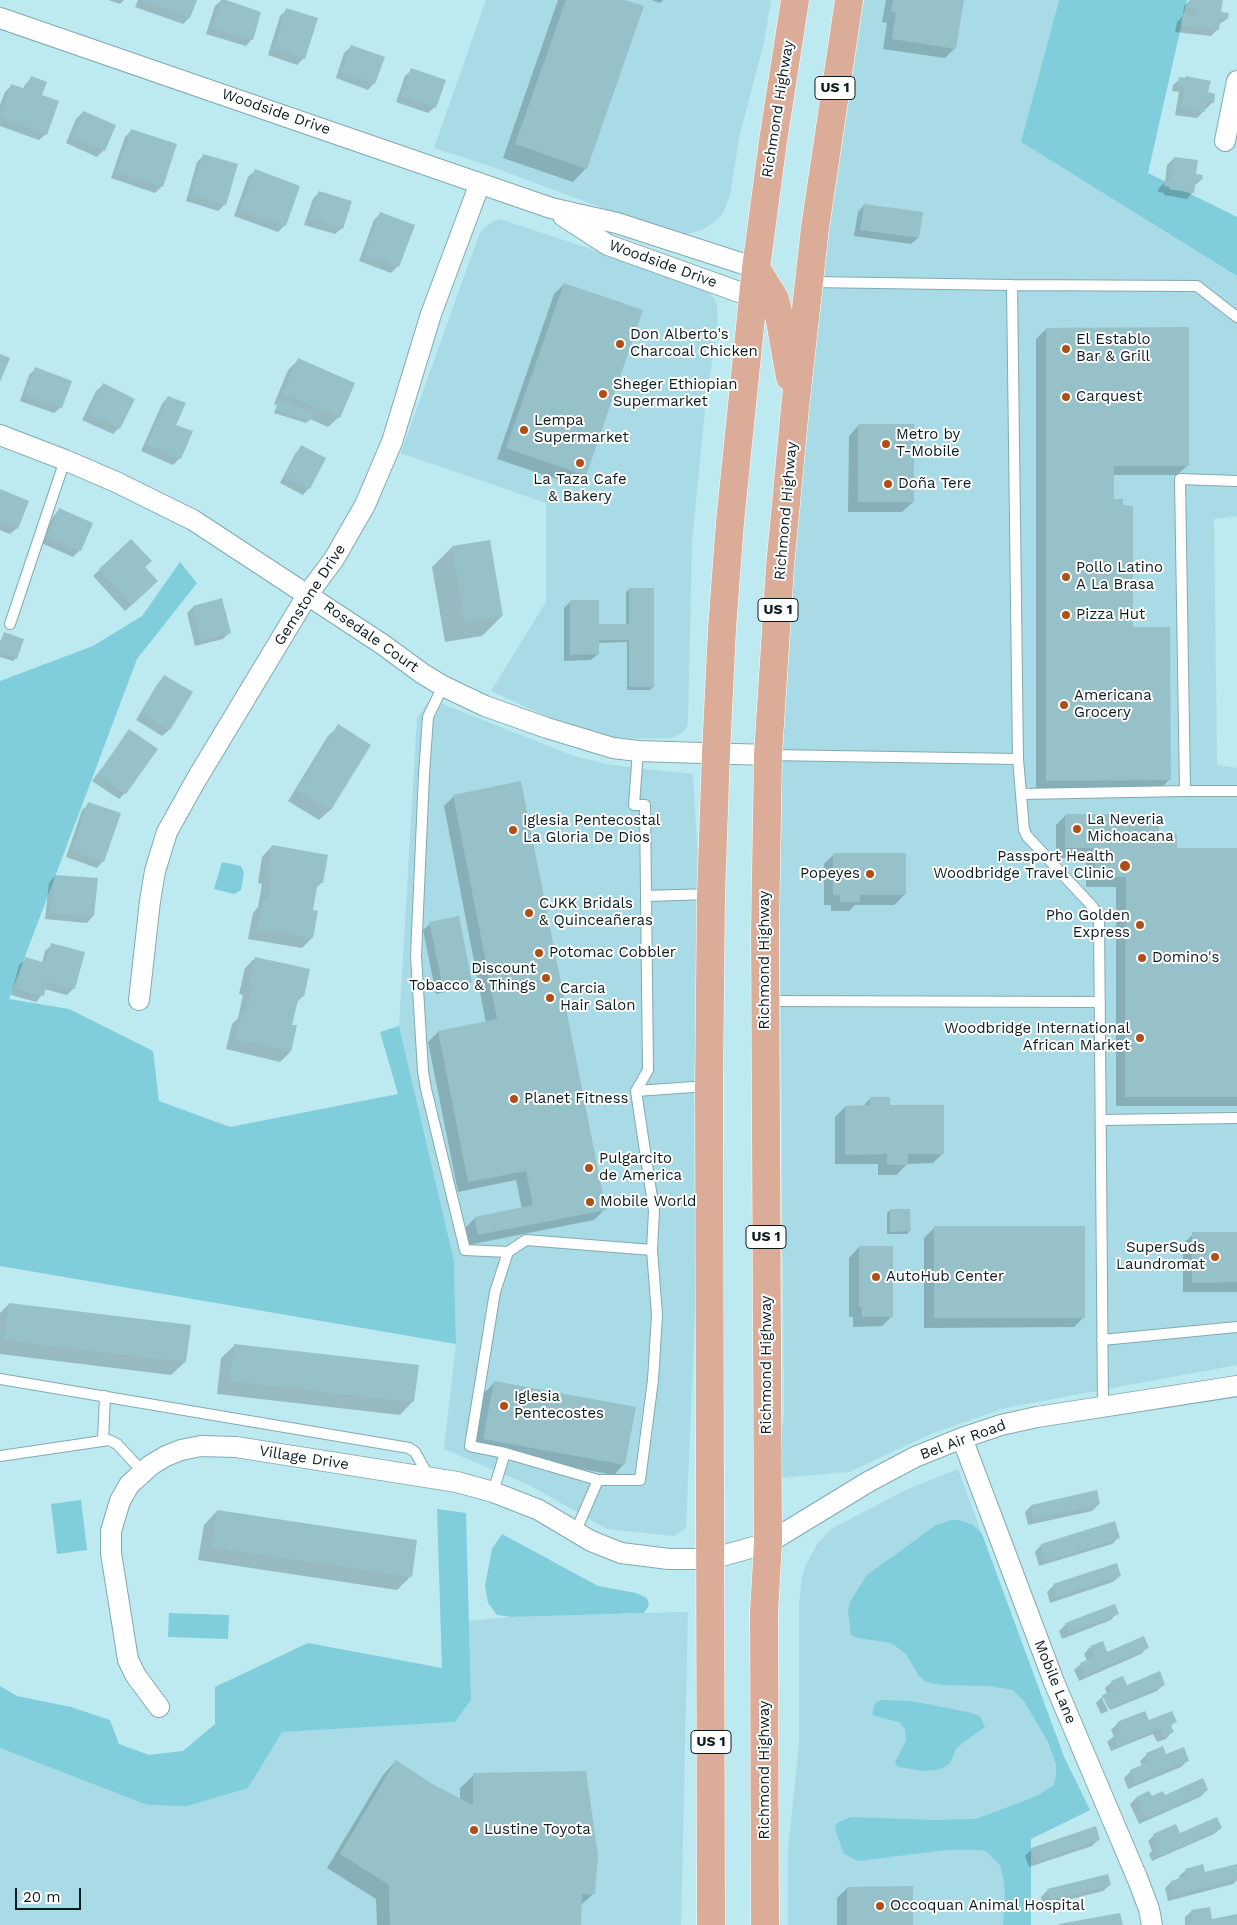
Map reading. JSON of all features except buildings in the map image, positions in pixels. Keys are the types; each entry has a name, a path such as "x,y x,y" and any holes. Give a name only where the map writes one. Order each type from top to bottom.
{"main road":[{"name":"Richmond Highway","path":"711,1925 709,1086 711,894 716,753 722,629 730,522 756,268 795,0"},
{"name":"Richmond Highway","path":"765,1925 764,1612 768,1543 765,922 768,755 780,567 795,408 815,228 849,0"},
{"path":"756,268 770,290 777,308 795,408"}],"street":[{"name":"Woodside Drive","path":"0,18 551,208 617,223 756,268"},
{"path":"1225,141 1237,81"},
{"name":"Gemstone Drive","path":"139,1000 155,871 167,832 196,780 308,594 334,559 352,529 380,473 392,442 431,314 480,183"},
{"name":"Woodside Drive","path":"551,208 608,245 753,297"},
{"name":"Rosedale Court","path":"0,435 116,482 193,520 308,594 443,686 485,706 606,746 638,751 768,755"},
{"name":"Bel Air Road","path":"711,1559 768,1543 868,1482 915,1457 1001,1425 1103,1406 1237,1386"},
{"name":"Mobile Lane","path":"962,1438 1054,1682 1138,1880 1149,1909 1152,1925"},
{"name":"Village Drive","path":"159,1707 136,1676 128,1660 111,1553 112,1526 120,1501 142,1471 172,1453 193,1447 211,1445 236,1447 457,1482 494,1492 538,1510 591,1542 621,1553 669,1559 711,1559"}],"lane":[{"path":"810,282 1197,286 1237,317"},
{"path":"1012,285 1018,759 1022,823 1027,836 1093,907 1099,917 1103,1406"},
{"path":"10,624 65,460"},
{"path":"1185,791 1180,479 1237,481"},
{"path":"443,686 428,717 416,956 423,1071 465,1250 508,1252 526,1240 652,1250"},
{"path":"508,1252 495,1292 470,1446 505,1453 598,1480 640,1480 652,1380 657,1315 652,1250 654,1211 636,1091 648,1070 645,805 634,805 638,751"},
{"path":"768,755 1018,759"},
{"path":"1021,794 1237,790"},
{"path":"646,896 711,894"},
{"path":"765,1001 1100,1002"},
{"path":"636,1091 709,1086"},
{"path":"1101,1120 1237,1118"},
{"path":"1102,1340 1237,1327"},
{"path":"0,1379 409,1448 415,1452 430,1478"},
{"path":"103,1440 105,1396"},
{"path":"0,1456 103,1440 112,1441 117,1444 142,1471"},
{"path":"494,1492 505,1453"},
{"path":"574,1533 598,1480"}],"shaded area":[{"path":"486,0 771,0 764,42 739,138 730,196 723,213 716,221 702,230 682,235 632,219 487,165 434,148"},
{"path":"864,0 1059,0 1021,142 1237,276 1237,516 1214,519 1217,765 1237,768 1237,1365 1005,1408 933,1433 849,1472 777,1478 784,1413 778,701 800,367"},
{"path":"1059,0 1187,0 1148,173 1237,217 1237,276 1021,142"},
{"path":"500,219 694,283 707,290 717,304 718,325 706,399 692,542 688,718 687,727 683,732 672,738 608,739 565,725 491,691 546,602 546,503 401,453 480,232 492,222"},
{"path":"180,562 197,583 137,659 9,999 69,1009 153,1051 159,1101 230,1127 398,1094 380,1032 399,1026 454,1261 456,1344 0,1266 0,681 93,646 142,616"},
{"path":"430,699 574,756 611,765 693,774 707,1021 686,1528 674,1536 607,1529 529,1485 444,1449 456,1344 454,1261 399,1026 417,718"},
{"path":"222,862 241,866 244,873 241,890 234,894 214,889"},
{"path":"958,1469 1064,1757 1090,1810 1031,1839 1031,1925 788,1925 788,1850 799,1744 799,1605 805,1567 817,1544 831,1529 908,1489"},
{"path":"81,1500 87,1550 57,1554 51,1504"},
{"path":"437,1509 466,1513 471,1700 455,1722 282,1732 248,1788 187,1806 147,1805 0,1748 0,1686 17,1696 71,1707 110,1720 119,1744 149,1755 183,1751 215,1724 215,1687 308,1643 442,1668"},
{"path":"959,1520 973,1525 982,1534 1064,1757 1090,1810 1031,1839 1031,1925 1003,1925 1005,1894 1003,1877 1000,1865 987,1852 981,1850 946,1850 858,1861 844,1854 835,1829 837,1823 851,1817 932,1820 976,1819 1037,1796 1054,1785 1056,1765 1048,1742 1024,1701 1013,1690 990,1686 942,1685 926,1682 918,1675 906,1654 891,1643 858,1638 851,1635 848,1610 850,1602 867,1575 936,1525"},
{"path":"502,1534 598,1586 636,1593 647,1598 649,1605 644,1613 511,1617 497,1615 488,1603 485,1586 492,1549"},
{"path":"688,1612 681,1925 0,1925 0,1748 147,1805 248,1788 281,1732 455,1722 471,1700 469,1621 511,1617"},
{"path":"169,1613 229,1615 228,1639 168,1637"},
{"path":"881,1700 911,1701 968,1712 980,1716 985,1727 956,1749 950,1763 941,1769 924,1771 898,1767 895,1762 906,1741 905,1729 899,1722 875,1716 872,1713 875,1703"}],"place":[{"name":"Don Alberto's Charcoal Chicken","path":"620,344"},
{"name":"El Establo Bar & Grill","path":"1066,349"},
{"name":"Sheger Ethiopian Supermarket","path":"603,394"},
{"name":"Carquest","path":"1066,397"},
{"name":"Lempa Supermarket","path":"524,430"},
{"name":"Metro by T-Mobile","path":"886,444"},
{"name":"La Taza Cafe & Bakery","path":"580,463"},
{"name":"Doña Tere","path":"888,484"},
{"name":"Pollo Latino A La Brasa","path":"1066,577"},
{"name":"Pizza Hut","path":"1066,615"},
{"name":"Americana Grocery","path":"1064,705"},
{"name":"La Neveria Michoacana","path":"1077,829"},
{"name":"Iglesia Pentecostal La Gloria De Dios","path":"513,830"},
{"name":"Passport Health Woodbridge Travel Clinic","path":"1125,866"},
{"name":"Popeyes","path":"870,874"},
{"name":"CJKK Bridals & Quinceañeras","path":"529,913"},
{"name":"Pho Golden Express","path":"1140,925"},
{"name":"Potomac Cobbler","path":"539,953"},
{"name":"Domino's","path":"1142,958"},
{"name":"Discount Tobacco & Things","path":"546,978"},
{"name":"Carcia Hair Salon","path":"550,998"},
{"name":"Woodbridge International African Market","path":"1140,1038"},
{"name":"Planet Fitness","path":"514,1099"},
{"name":"Pulgarcito de America","path":"589,1168"},
{"name":"Mobile World","path":"590,1202"},
{"name":"SuperSuds Laundromat","path":"1215,1257"},
{"name":"AutoHub Center","path":"876,1277"},
{"name":"Iglesia Pentecostes","path":"504,1406"},
{"name":"Lustine Toyota","path":"474,1830"},
{"name":"Occoquan Animal Hospital","path":"880,1906"}]}
